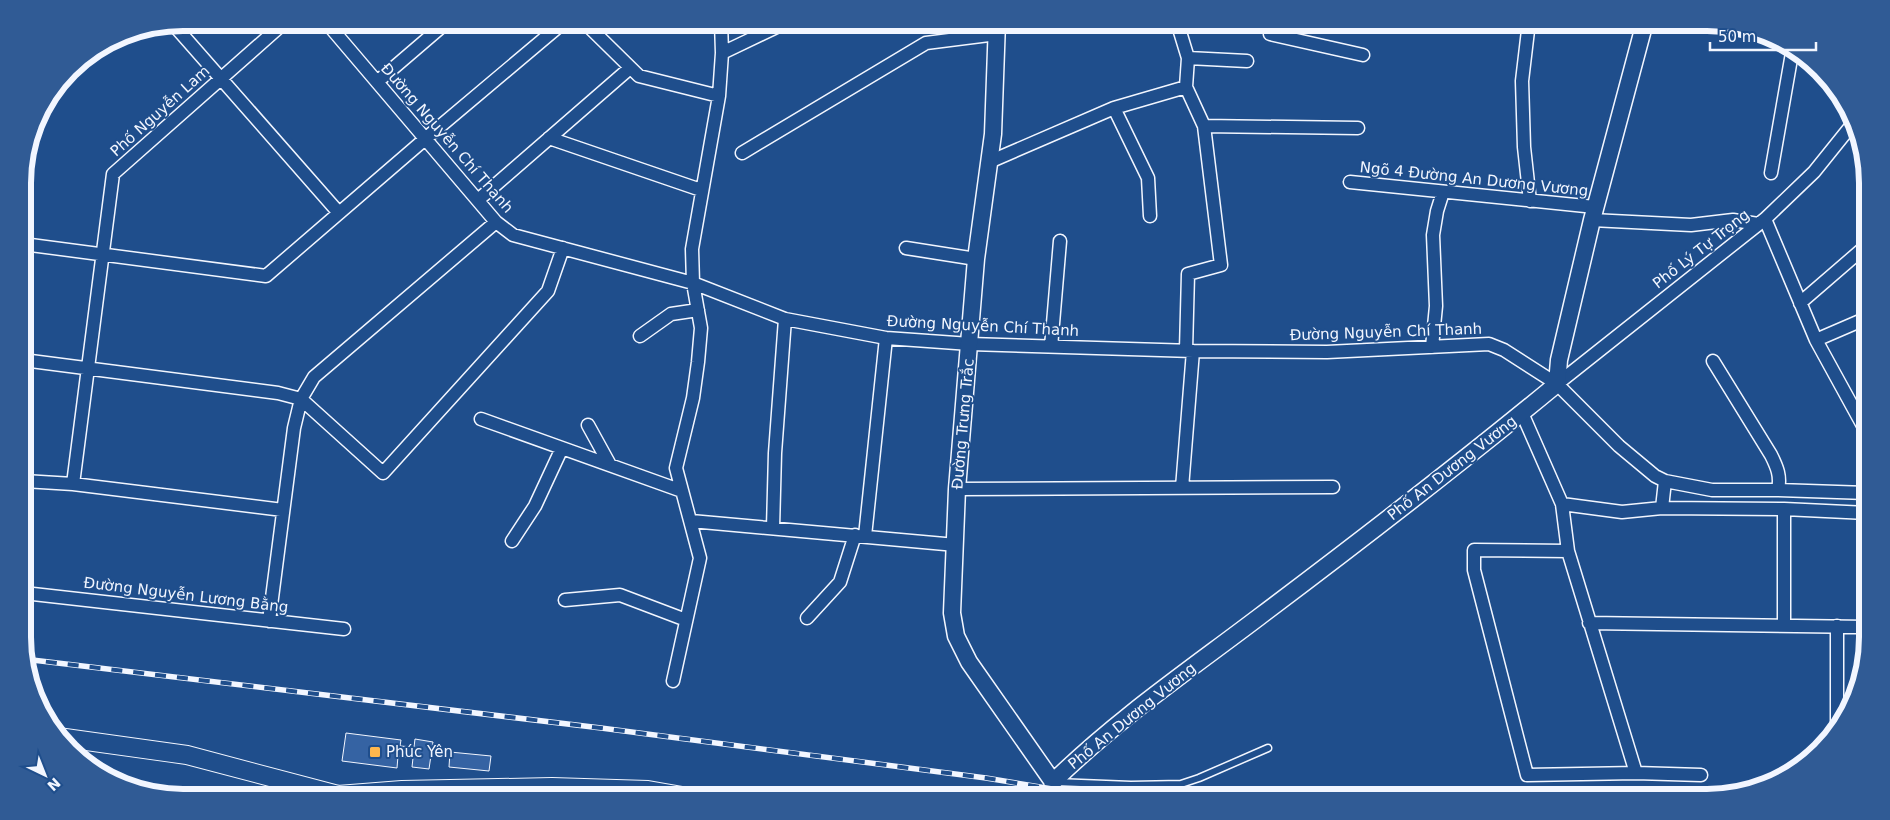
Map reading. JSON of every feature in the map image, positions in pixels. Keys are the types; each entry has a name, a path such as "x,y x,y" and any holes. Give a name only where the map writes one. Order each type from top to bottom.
{"main road":[{"path":"72,739 187,755 312,789"},
{"path":"514,789 552,787 610,789"}],"street":[{"path":"742,153 926,43 981,31"},
{"name":"Đường Trưng Trắc","path":"997,31 993,134 976,259 957,489 952,612 956,636 969,662 1051,788"},
{"path":"1180,31 1188,58 1186,87 1204,126 1222,265 1188,274 1189,350 1182,488"},
{"path":"1528,31 1522,81 1524,147 1530,201"},
{"path":"1557,384 1558,360 1593,214 1643,31"},
{"path":"180,32 339,213"},
{"name":"Phố Nguyễn Lam","path":"73,484 113,174 274,32"},
{"name":"Đường Nguyễn Chí Thanh","path":"334,32 496,222 514,235 693,283 785,319 886,338 1051,347 1327,352 1489,344 1504,350 1557,384 1619,446 1655,476 1666,482"},
{"path":"377,82 436,32"},
{"path":"32,245 266,276 552,32"},
{"path":"594,32 639,76 719,96"},
{"path":"673,682 700,558 676,468 694,389 701,328 693,283 692,248 719,96 721,32"},
{"path":"722,53 767,32"},
{"path":"1270,34 1363,55"},
{"path":"1188,58 1247,61"},
{"path":"1772,173 1791,58"},
{"path":"478,200 630,68"},
{"path":"989,162 1114,108 1186,87"},
{"path":"1114,108 1148,178 1150,216"},
{"path":"1204,126 1358,128"},
{"name":"Phố Lý Tự Trọng","path":"1557,384 1762,222 1814,172 1849,129"},
{"path":"549,138 701,190"},
{"name":"Ngõ 4 Đường An Dương Vương","path":"1350,182 1530,201 1593,214 1691,225 1733,220 1762,222"},
{"path":"1432,347 1436,306 1433,235 1437,211 1443,192"},
{"path":"269,621 294,428 301,398 314,377 496,222"},
{"path":"1762,222 1816,340 1859,418"},
{"path":"1051,347 1060,241"},
{"path":"32,361 278,392 301,398 383,473 548,291 563,248"},
{"path":"906,248 976,259"},
{"path":"1800,304 1859,252"},
{"path":"640,336 671,314 698,310"},
{"path":"773,528 775,453 785,319"},
{"path":"1816,340 1859,321"},
{"path":"807,618 840,582 860,536 886,338"},
{"path":"1713,361 1771,455 1778,469 1780,480 1778,490"},
{"name":"Phố An Dương Vương","path":"1053,788 1079,757 1120,721 1340,555 1557,384"},
{"path":"1522,413 1562,504 1568,552 1636,774"},
{"path":"482,419 682,491"},
{"path":"588,425 610,465"},
{"path":"512,541 535,506 562,448"},
{"path":"31,481 283,510"},
{"path":"1662,508 1666,482 1712,490 1859,493"},
{"path":"957,489 1333,487"},
{"path":"1562,504 1622,512 1662,508 1784,509 1859,513"},
{"path":"1784,509 1784,625"},
{"path":"691,521 956,545"},
{"path":"1568,552 1474,550 1474,570 1528,775 1701,775"},
{"name":"Đường Nguyễn Lương Bằng","path":"31,594 344,630"},
{"path":"565,600 620,595 686,620"},
{"path":"1589,622 1859,627"},
{"path":"1837,626 1837,714"}],"lane":[{"path":"1077,788 1181,784 1268,748"}],"building":[{"path":"346,733 401,740 400,746 414,747 415,739 433,742 429,769 412,767 413,758 398,756 397,768 342,761"},
{"path":"450,752 491,756 489,771 449,767"}],"railway":[{"path":"33,660 601,728 986,778 1049,788"}],"place":[{"name":"Phúc Yên","path":"375,752"}]}
